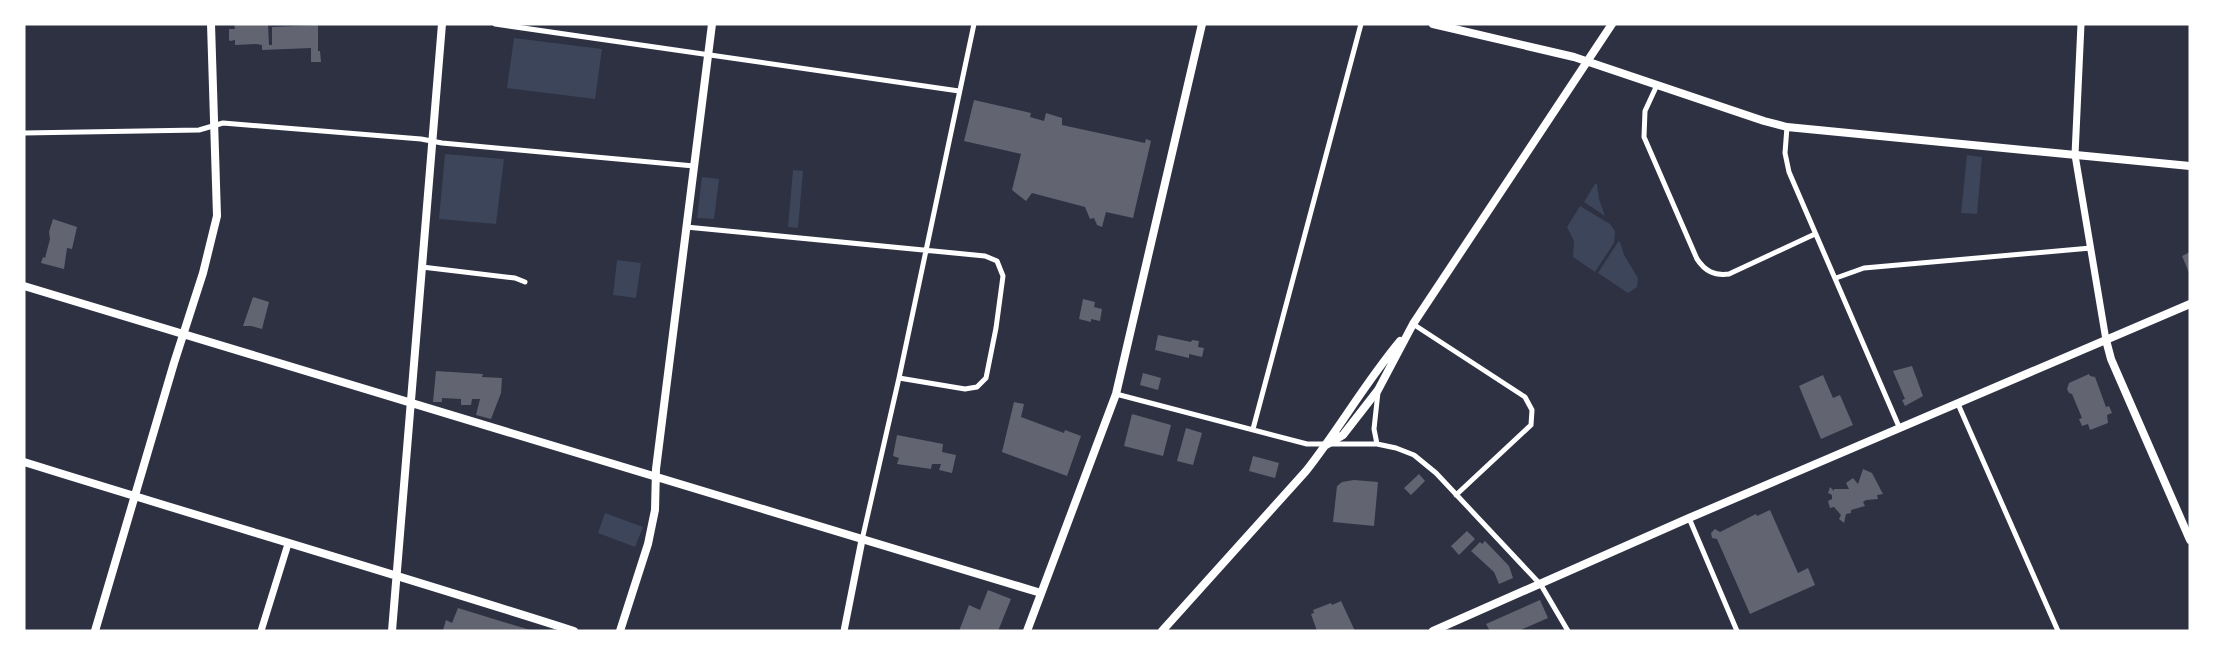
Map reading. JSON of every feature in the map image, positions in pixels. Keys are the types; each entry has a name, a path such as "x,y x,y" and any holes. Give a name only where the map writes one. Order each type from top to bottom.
{"main road":[{"path":"95,631 203,273 217,216 211,24"},
{"path":"392,631 442,24"},
{"path":"620,631 648,544 655,510 656,477 712,24"},
{"path":"1027,631 1116,394 1202,24"},
{"path":"1433,24 1587,61 1787,127 2190,166"},
{"path":"1162,631 1306,471 1326,445 1335,428 1375,371 1411,327 1612,24"},
{"path":"24,286 1041,593"},
{"path":"1433,631 1689,518 2190,303"},
{"path":"1326,445 1343,435 1378,390 1411,327"},
{"path":"2106,340 2111,359 2190,540"},
{"path":"24,462 288,544 397,574 574,631"}],"street":[{"path":"495,24 959,91"},
{"path":"843,631 974,24"},
{"path":"1253,429 1361,24"},
{"path":"2081,24 2075,154 2106,340"},
{"path":"1657,85 1646,111 1644,137 1697,259 1706,270 1721,275 1729,274 1815,234"},
{"path":"24,133 200,130 223,123 694,166"},
{"path":"1787,127 1787,166 1900,429"},
{"path":"686,227 985,256 997,261 1003,276 986,378 977,387 965,389 899,378"},
{"path":"1836,278 1864,267 2091,248"},
{"path":"422,267 515,278 525,282"},
{"path":"1411,327 1525,397 1532,410 1532,425 1456,495"},
{"path":"1377,444 1374,429 1378,390"},
{"path":"1116,394 1307,444 1377,444 1414,455 1436,473 1541,585 1568,631"},
{"path":"1958,404 2058,631"},
{"path":"1689,518 1737,631"},
{"path":"261,631 288,544"}],"shaded area":[{"path":"514,38 602,49 595,99 507,88"},
{"path":"445,154 504,159 496,224 439,219"},
{"path":"1967,155 1982,157 1977,214 1961,213"},
{"path":"793,170 803,171 798,228 788,227"},
{"path":"702,177 719,179 714,219 697,218"},
{"path":"1597,184 1605,216 1584,202"},
{"path":"1580,206 1610,224 1615,231 1614,243 1595,272 1573,257 1574,241 1567,227"},
{"path":"1618,242 1638,278 1637,287 1628,293 1598,273"},
{"path":"617,260 641,263 636,298 613,295"},
{"path":"605,513 643,527 635,547 598,533"}],"building":[{"path":"234,24 268,24 269,45 272,45 272,27 318,25 318,51 320,51 321,62 311,62 311,48 262,50 262,45 235,45 235,40 229,40 229,29 235,29"},
{"path":"974,100 1031,113 1030,117 1044,121 1046,113 1062,118 1062,125 1145,143 1146,139 1151,141 1133,218 1106,212 1102,227 1097,225 1094,218 1090,219 1085,207 1032,193 1026,201 1012,190 1021,154 964,141"},
{"path":"53,219 77,227 72,249 67,248 64,269 41,263 43,257 45,258"},
{"path":"2190,252 2190,275 2182,256"},
{"path":"253,297 269,302 262,329 243,326"},
{"path":"1083,299 1095,302 1094,307 1102,309 1100,321 1091,319 1091,322 1079,319"},
{"path":"1158,335 1191,342 1192,340 1199,341 1198,347 1204,348 1202,357 1189,354 1189,358 1155,350"},
{"path":"1912,366 1923,396 1905,406 1902,400 1905,399 1893,371"},
{"path":"436,371 483,374 482,377 502,378 501,393 491,419 476,415 480,399 472,399 471,405 461,405 461,399 442,398 442,402 433,402"},
{"path":"1143,373 1161,378 1158,390 1140,385"},
{"path":"2089,374 2095,377 2106,407 2109,406 2112,413 2107,415 2108,423 2090,430 2088,424 2082,426 2079,419 2082,418 2072,394 2067,389 2069,383"},
{"path":"1823,375 1833,398 1840,395 1853,425 1821,439 1799,386"},
{"path":"1014,402 1024,404 1021,417 1064,433 1065,430 1081,436 1067,476 1002,452"},
{"path":"1132,414 1171,425 1163,456 1124,446"},
{"path":"1186,428 1202,433 1193,465 1177,461"},
{"path":"897,435 943,444 942,452 956,455 952,473 939,470 941,464 932,464 931,469 897,464 899,458 893,456"},
{"path":"1253,456 1279,463 1275,478 1249,471"},
{"path":"1863,469 1872,473 1883,494 1877,495 1878,499 1863,502 1865,506 1851,510 1851,513 1846,514 1844,523 1839,519 1841,515 1834,507 1830,508 1828,501 1832,499 1832,495 1828,493 1830,487 1834,491 1834,489 1849,489 1846,483 1853,478 1858,484"},
{"path":"1419,474 1425,481 1411,495 1404,488"},
{"path":"1354,480 1378,482 1374,526 1333,522 1337,486 1342,482"},
{"path":"1770,510 1798,573 1808,568 1815,585 1750,614 1717,539 1712,538 1711,533 1715,529 1720,532 1756,514 1757,516"},
{"path":"1467,531 1475,539 1459,555 1451,546"},
{"path":"1485,541 1509,566 1513,578 1499,584 1494,572 1471,551 1480,542 1482,544"},
{"path":"988,590 1011,599 998,631 959,631 969,605 980,610"},
{"path":"1540,600 1548,618 1518,631 1490,631 1486,624"},
{"path":"1341,601 1355,631 1317,631 1311,614 1314,613 1313,610"},
{"path":"458,608 530,631 443,630 446,620 452,623"}]}
